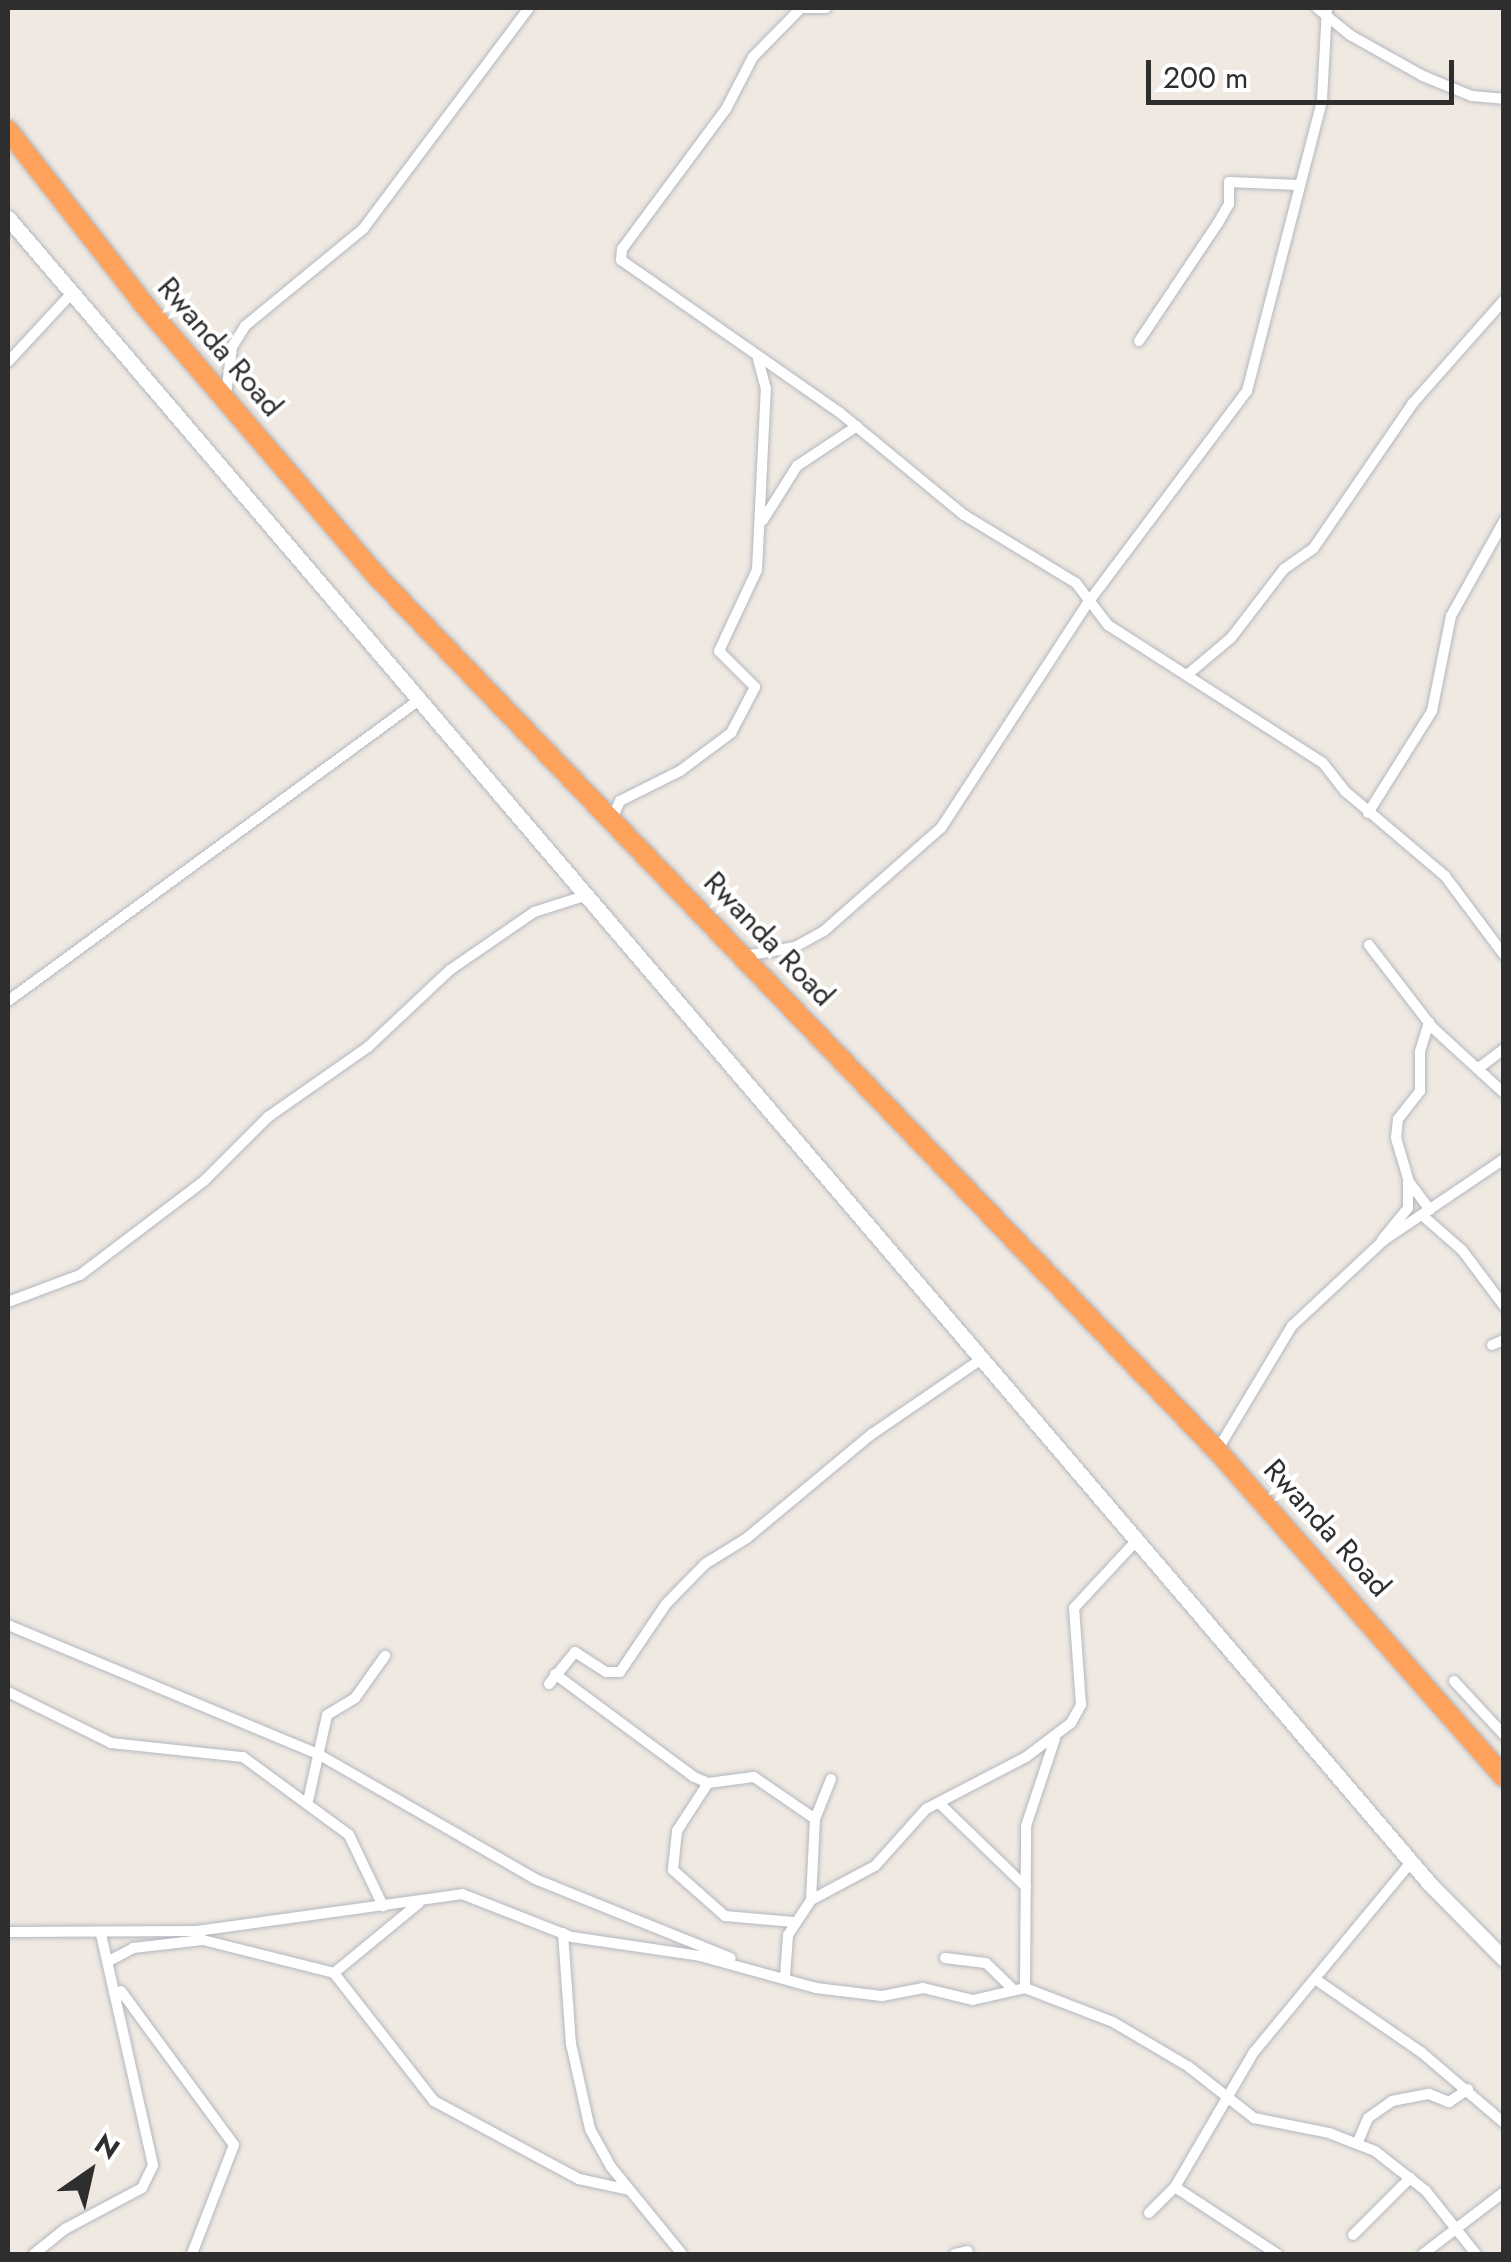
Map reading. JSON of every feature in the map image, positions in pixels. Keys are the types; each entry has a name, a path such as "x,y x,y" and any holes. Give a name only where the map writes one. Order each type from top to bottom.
{"highway":[{"name":"Rwanda Road","path":"8,130 226,398 443,649 744,956 1217,1450 1504,1777"}],"street":[{"path":"226,398 229,359 246,326 314,267 332,261 363,229 530,8"},
{"path":"826,8 803,8 760,46 726,109 619,257 857,426 964,516 1069,578 1091,600 1108,626 1320,760 1368,812 1445,876 1504,955"},
{"path":"1323,10 1423,76 1472,96 1504,98"},
{"path":"744,956 795,946 824,931 867,888 924,848 1091,600 1247,391 1327,70 1323,10"},
{"path":"1139,341 1223,214 1229,182 1298,185"},
{"path":"8,218 1411,1862 1504,1959"},
{"path":"8,362 71,294"},
{"path":"1186,675 1231,638 1284,568 1313,548 1413,403 1504,300"},
{"path":"610,821 620,801 680,771 734,729 756,684 719,648 754,584 766,389 758,358"},
{"path":"758,530 797,466 857,426"},
{"path":"1368,812 1432,711 1452,616 1504,521"},
{"path":"8,1001 419,700"},
{"path":"8,1302 80,1275 225,1164 268,1117 368,1047 450,970 534,912 584,896"},
{"path":"1492,934 1504,928"},
{"path":"1369,945 1429,1022 1504,1093"},
{"path":"1380,1244 1408,1208 1407,1176 1396,1126 1420,1092 1420,1052 1429,1022"},
{"path":"1480,1067 1504,1049"},
{"path":"1217,1450 1292,1326 1380,1244 1504,1159"},
{"path":"1407,1176 1426,1213 1462,1250 1504,1306"},
{"path":"816,1819 754,1777 708,1784 552,1679 575,1652 606,1672 620,1672 666,1604 705,1564 748,1538 872,1434 984,1358"},
{"path":"1025,1988 1026,1826 1055,1738 1081,1705 1074,1608 1138,1539"},
{"path":"8,1624 318,1754 535,1880 783,1976"},
{"path":"308,1801 327,1715 356,1698 385,1656"},
{"path":"1454,1681 1504,1735"},
{"path":"8,1692 111,1744 243,1757 308,1801 361,1851 383,1906"},
{"path":"783,1976 786,1944 794,1922 810,1900 875,1866 920,1815 1055,1738"},
{"path":"810,1900 816,1819 831,1779"},
{"path":"708,1784 677,1830 672,1870 724,1916 794,1922"},
{"path":"939,1803 1026,1887"},
{"path":"1149,2213 1175,2187 1227,2096 1411,1862"},
{"path":"8,1932 197,1931 476,1896 563,1933 870,1995 923,1988 973,2000 1011,1988 1025,1988 1113,2022 1270,2125 1356,2144 1410,2178 1476,2254"},
{"path":"334,1973 420,1903"},
{"path":"563,1933 578,2084 590,2129 629,2190 682,2254"},
{"path":"34,2254 63,2230 142,2188 152,2172 148,2120 101,1934"},
{"path":"109,1961 133,1948 203,1940 334,1973 434,2101 579,2179 629,2190"},
{"path":"945,1958 986,1963 1011,1988"},
{"path":"1315,1980 1468,2089 1504,2123"},
{"path":"115,1981 234,2146 192,2254"},
{"path":"1429,2094 1446,2074"},
{"path":"1356,2144 1368,2118 1392,2101 1429,2094 1449,2102 1468,2089"},
{"path":"1353,2235 1410,2178"},
{"path":"1175,2187 1276,2254"},
{"path":"1423,2254 1504,2192"},
{"path":"954,2254 968,2251"}]}
